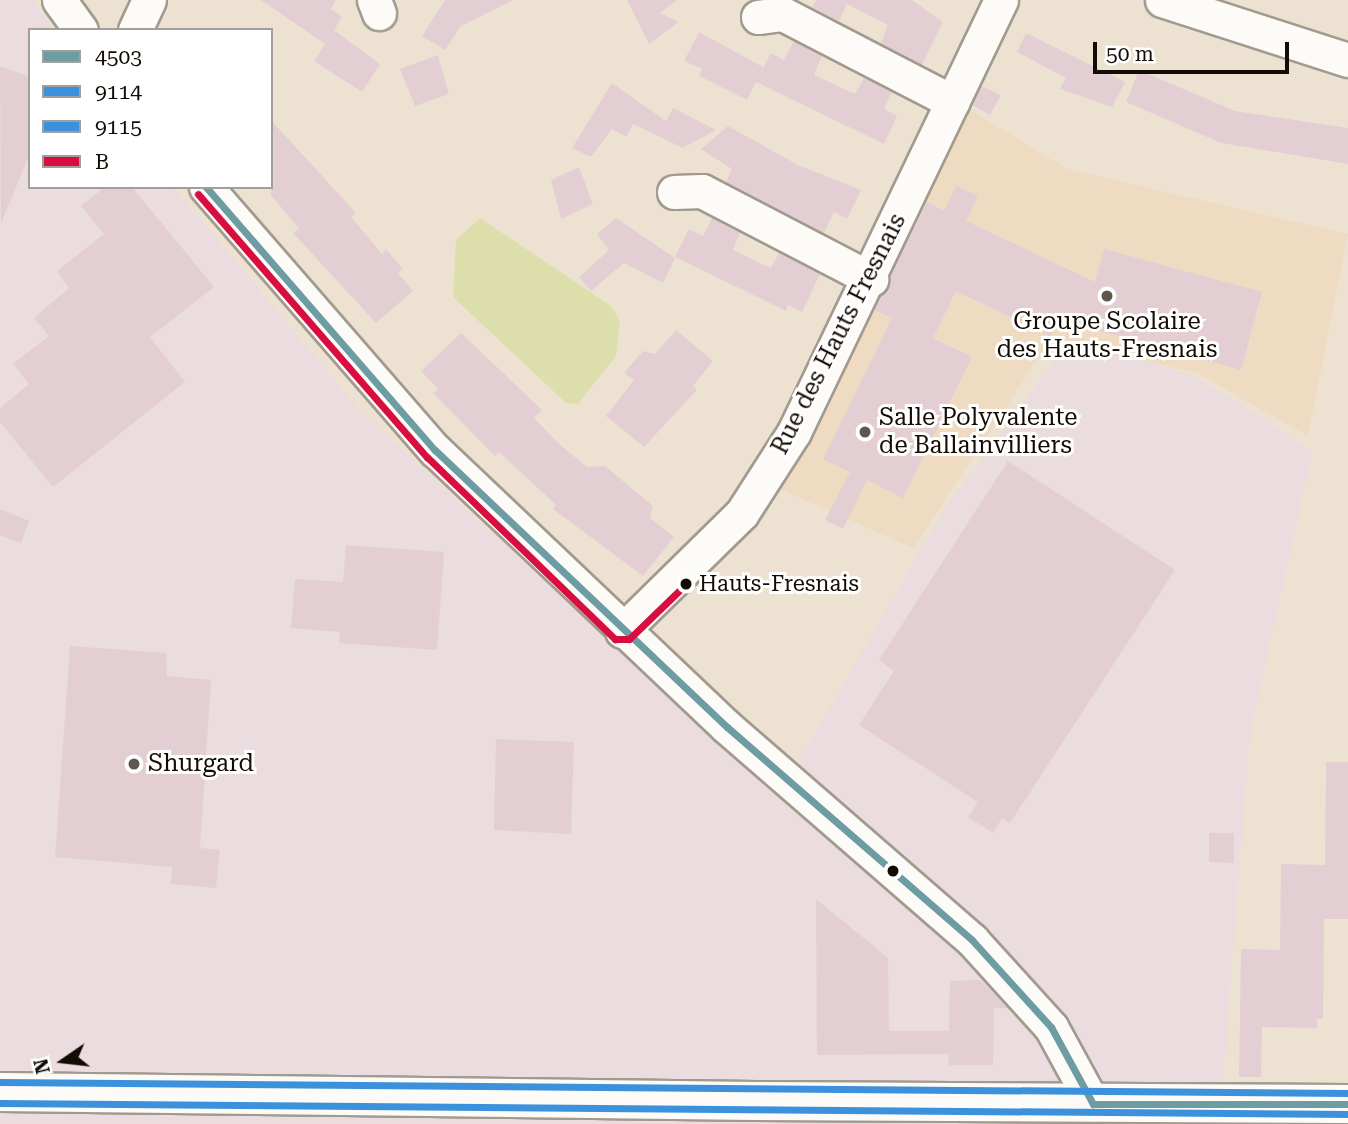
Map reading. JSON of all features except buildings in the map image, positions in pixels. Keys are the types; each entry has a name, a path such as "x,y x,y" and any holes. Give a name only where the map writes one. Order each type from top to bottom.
{"main road":[{"path":"0,1092 1093,1104 1348,1104"}],"street":[{"path":"136,28 149,0"},
{"name":"Rue des Hauts Fresnais","path":"622,631 742,513 794,432 871,279 1002,0"},
{"path":"1162,0 1348,60"},
{"path":"758,17 783,14 953,102"},
{"path":"208,189 435,450 622,631 972,940 1051,1027 1093,1104"},
{"path":"674,192 702,191 871,279"}],"shaded area":[{"path":"0,0 33,0 53,28 28,28 28,189 176,189 361,412 778,797 944,510 1071,340 1197,377 1313,451 1250,734 1223,1081 1104,1083 1093,1104 988,1104 987,1124 0,1124"},
{"name":"Groupe Scolaire des Hauts-Fresnais","path":"969,109 1067,169 1348,234 1308,436 1197,373 1051,339 913,548 778,488"}],"green space":[{"path":"480,218 611,306 620,321 616,356 578,404 566,403 453,297 456,240"}],"transit line":[{"name":"4503","path":"208,189 435,450 727,727 972,940 1051,1027 1093,1104 1348,1104"},
{"name":"B","path":"198,194 427,457 615,639 629,639 686,584"},
{"name":"9115","path":"0,1082 1348,1093"},
{"name":"9114","path":"0,1103 1348,1114"}],"place":[{"name":"Groupe Scolaire des Hauts-Fresnais","path":"1107,296"},
{"name":"Salle Polyvalente de Ballainvilliers","path":"865,432"},
{"name":"Hauts-Fresnais","path":"686,584"},
{"name":"Shurgard","path":"134,764"}]}
